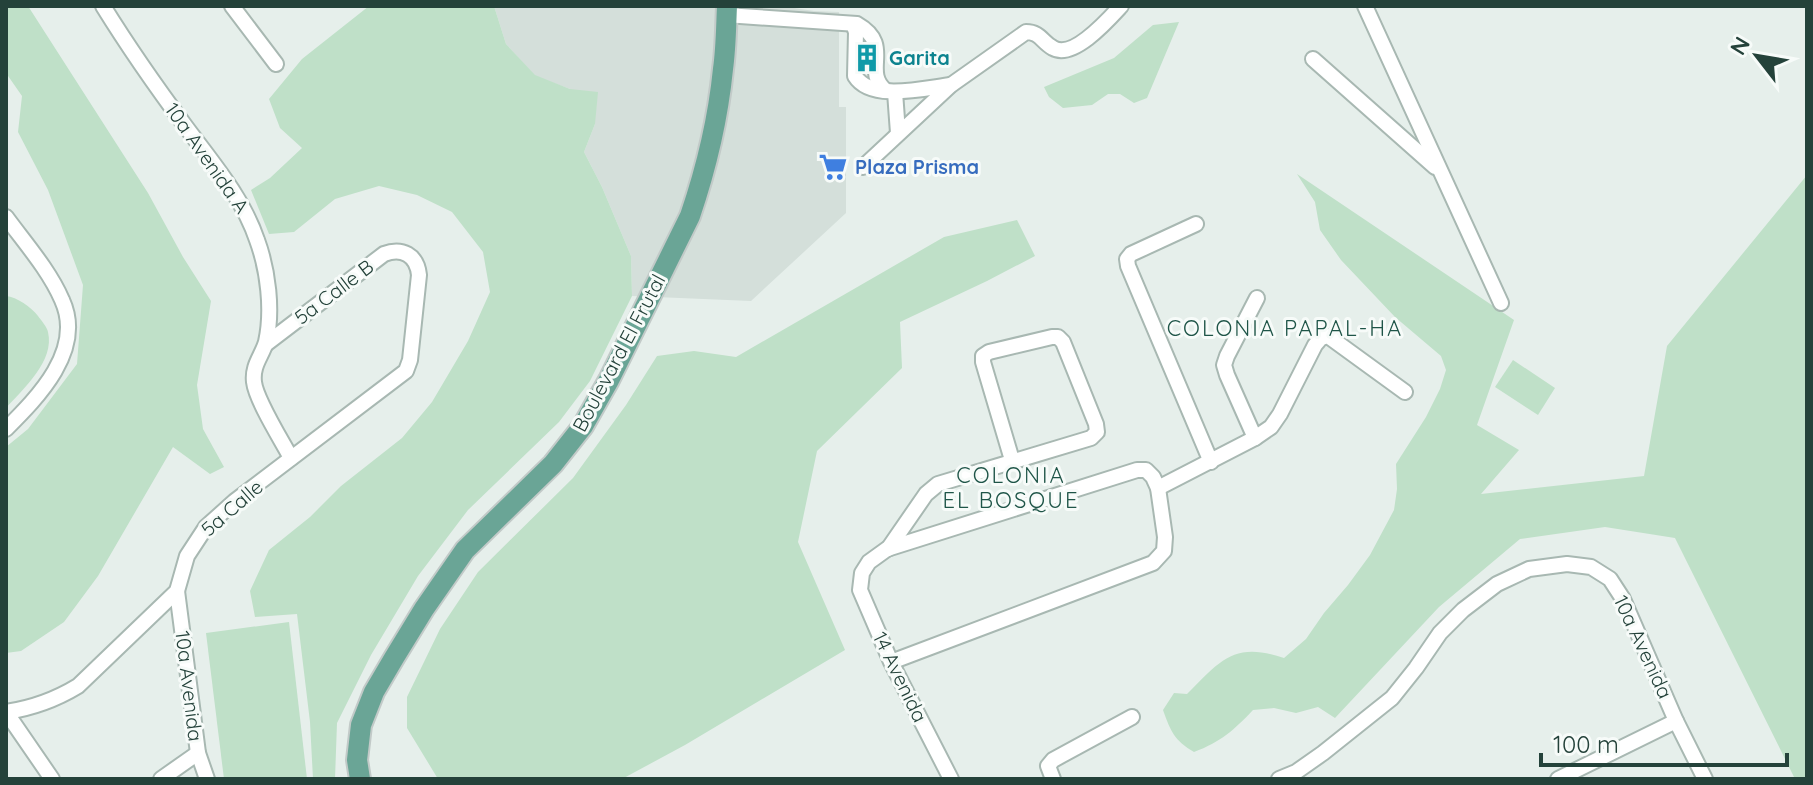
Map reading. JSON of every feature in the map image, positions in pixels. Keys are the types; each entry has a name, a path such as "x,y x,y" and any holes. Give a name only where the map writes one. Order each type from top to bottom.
{"main road":[{"name":"Boulevard El Frutal","path":"360,779 357,760 361,725 374,692 424,609 465,550 553,464 583,426 690,216 718,109 727,10"}],"street":[{"path":"863,167 951,85 1026,32 1036,33 1052,48 1061,51 1076,46 1103,26 1121,6"},
{"path":"1365,6 1501,303"},
{"name":"10a Avenida A","path":"106,7 155,84 224,177 257,238 269,309 266,344 255,367 255,387 291,458"},
{"path":"236,8 276,64"},
{"path":"727,10 853,24 856,32 855,76 864,87 890,91 951,85"},
{"path":"1313,59 1441,173"},
{"path":"890,91 898,133"},
{"path":"6,217 53,283 64,303 68,319 64,351 57,367 6,429"},
{"path":"1196,224 1131,254 1127,259 1211,462"},
{"name":"5a Calle B","path":"266,344 384,254 395,250 405,253 417,264 419,275 410,360 406,371"},
{"path":"1255,438 1224,365 1257,298"},
{"path":"1158,488 1271,427 1321,338 1328,336 1405,392"},
{"path":"887,549 926,494 938,484 1091,438 1097,432 1063,342 1058,337 989,352 983,356 1012,460"},
{"name":"5a Calle","path":"6,712 23,710 59,698 78,686 177,591 187,556 206,527 235,501 406,371"},
{"path":"887,549 1137,470 1146,470 1158,488 1165,537 1164,551 1153,563 891,662"},
{"name":"14 Avenida","path":"887,549 869,562 862,573 860,590 891,662 951,779"},
{"name":"10a Avenida","path":"1279,779 1296,772 1323,753 1392,698 1440,633 1463,610 1497,584 1529,569 1567,564 1591,567 1610,579 1623,599 1705,779"},
{"name":"10a Avenida","path":"177,591 198,753 207,779"},
{"path":"6,712 52,779"},
{"path":"1053,779 1048,766 1053,760 1132,717"},
{"path":"1558,779 1676,721"},
{"path":"161,779 198,753"}],"shaded area":[{"path":"494,6 781,6 839,12 839,107 846,107 846,213 751,301 632,296 631,256 584,152 595,124 570,89 535,76 506,44"}],"green space":[{"path":"6,6 28,6 148,193 211,301 197,385 203,429 224,467 210,474 173,447 98,576 64,622 21,651 6,653 6,447 28,429 77,364 83,285 48,190 18,132 22,96 6,73"},
{"path":"369,6 494,6 506,44 535,75 570,89 598,92 595,124 584,152 631,256 632,296 590,381 559,422 468,510 418,576 371,655 337,723 335,779 313,779 310,722 297,614 255,617 250,591 269,550 310,517 341,486 402,438 432,402 468,341 490,292 483,252 452,212 417,195 379,186 335,199 294,232 269,234 251,190 270,178 302,148 280,128 269,99 302,59"},
{"path":"1179,22 1147,98 1134,103 1120,94 1108,94 1092,105 1063,108 1049,97 1044,87 1114,58 1153,25"},
{"path":"1297,174 1514,320 1477,425 1519,450 1481,494 1644,476 1667,346 1807,175 1807,779 1795,779 1675,538 1605,527 1520,539 1439,607 1335,718 1318,707 1296,713 1274,708 1253,710 1226,735 1194,752 1178,739 1163,710 1174,693 1187,694 1219,663 1240,653 1267,653 1284,658 1306,639 1370,555 1394,510 1396,464 1426,417 1446,370 1441,356 1395,317 1341,260 1320,230 1315,202"},
{"path":"1017,220 1035,256 900,322 902,368 817,451 798,542 845,650 622,779 438,779 407,728 407,697 440,629 478,572 573,478 657,356 694,351 736,357 944,237"},
{"path":"6,296 19,300 35,313 47,330 49,343 36,374 6,408"},
{"path":"1513,360 1555,388 1538,415 1495,387"},
{"path":"289,622 307,779 224,779 206,633"}],"place":[{"name":"Garita","path":"867,58"},
{"name":"Plaza Prisma","path":"833,167"}],"district":[{"name":"COLONIA PAPAL-HA","path":"1285,328"},
{"name":"COLONIA EL BOSQUE","path":"1011,488"}]}
